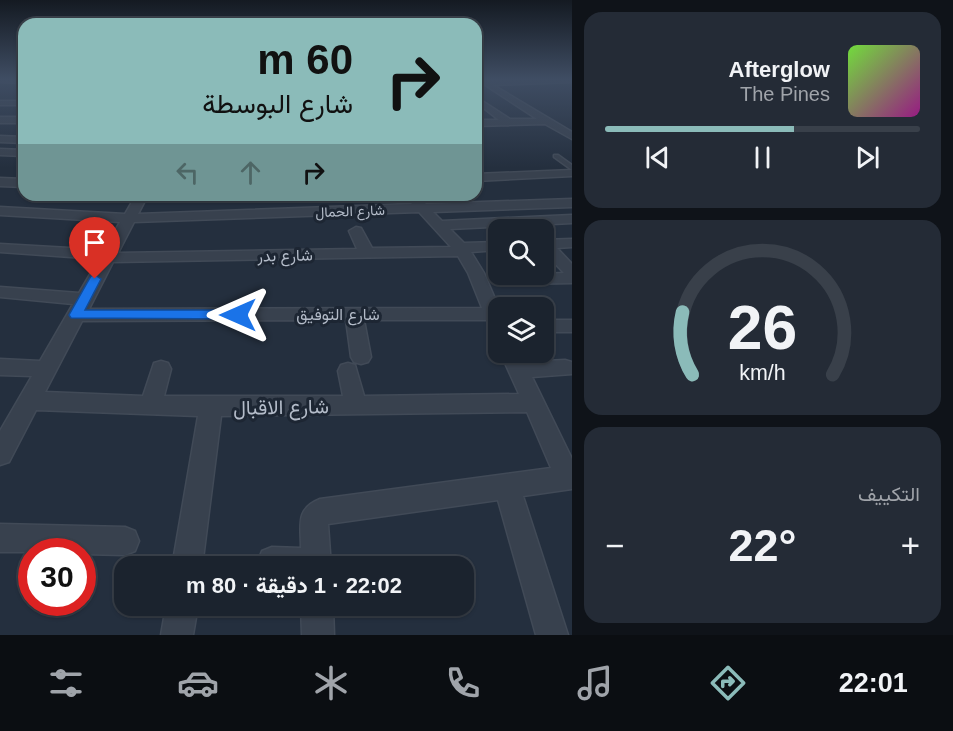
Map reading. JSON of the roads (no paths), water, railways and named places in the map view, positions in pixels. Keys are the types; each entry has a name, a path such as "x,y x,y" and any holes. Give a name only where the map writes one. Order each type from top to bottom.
{"street":[{"path":"489,109 508,122"},
{"path":"526,109 572,136"},
{"path":"0,111 18,112"},
{"path":"0,120 18,120"},
{"path":"482,123 546,121"},
{"path":"0,139 18,140"},
{"path":"0,152 18,153"},
{"path":"482,178 572,173"},
{"path":"0,182 18,183"},
{"path":"0,454 8,423 30,401 139,201"},
{"path":"416,201 462,249 476,273 488,301"},
{"name":"شارع الحمال","path":"1,213 129,218 572,203"},
{"path":"441,225 570,221"},
{"path":"356,231 366,254"},
{"path":"554,244 572,243"},
{"name":"شارع بدر","path":"0,248 108,257 366,254 488,247"},
{"path":"554,254 572,273"},
{"path":"554,278 572,278"},
{"name":"شارع التوفيق","path":"0,292 80,307 488,320"},
{"path":"354,314 356,406"},
{"path":"554,326 572,326"},
{"path":"316,556 315,517 320,512 507,486 570,474 532,403 515,363"},
{"path":"529,363 565,368"},
{"path":"0,367 46,369"},
{"path":"151,406 162,369"},
{"name":"شارع الاقبال","path":"30,401 211,408 532,403"},
{"path":"190,556 211,408"},
{"path":"507,486 552,635"},
{"path":"0,538 125,541"},
{"path":"177,635 180,616"},
{"path":"317,616 318,635"}],"lane":[{"path":"556,156 572,168"}]}
